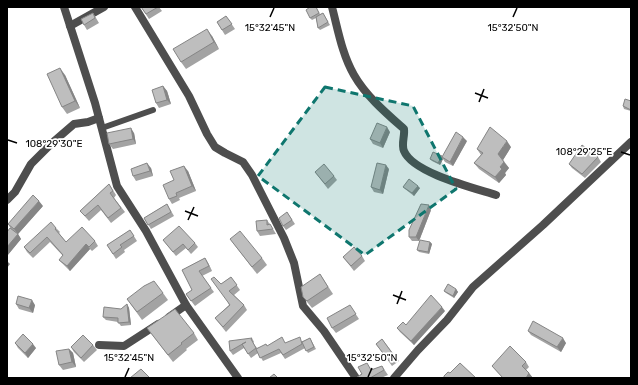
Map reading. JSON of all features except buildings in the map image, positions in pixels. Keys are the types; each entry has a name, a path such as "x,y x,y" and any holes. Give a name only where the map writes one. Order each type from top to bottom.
{"street":[{"path":"64,7 99,118 118,186 146,230 186,305 238,378"},
{"path":"70,26 104,7"},
{"path":"135,7 189,96 207,134 215,147 225,154 242,162 252,175 281,232 294,263 303,306 324,331 356,378"},
{"path":"332,7 343,49 353,74 368,94 404,129 403,146 408,157 414,163 438,176 496,194"},
{"path":"7,200 15,192 31,164 52,142 74,124 88,122 99,118"},
{"path":"394,378 447,320 473,287 543,225 631,142"},
{"path":"100,345 118,347 124,346 186,305"}],"lane":[{"path":"102,128 153,110"}],"highlighted area":[{"path":"325,87 413,106 456,189 365,255 258,176"}]}
